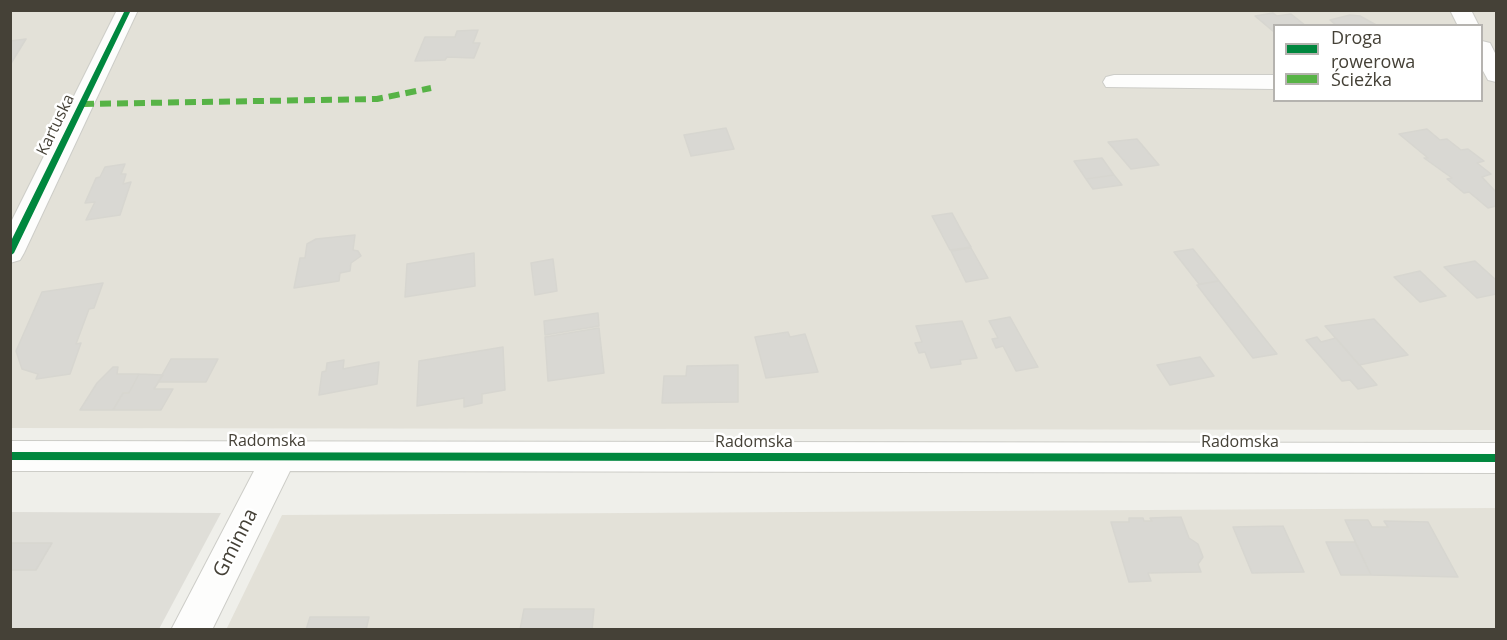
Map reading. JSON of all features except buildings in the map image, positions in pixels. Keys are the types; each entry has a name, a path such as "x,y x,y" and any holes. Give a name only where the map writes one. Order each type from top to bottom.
{"street":[{"name":"Kartuska","path":"10,253 128,10"},
{"path":"1460,10 1468,24"},
{"path":"1483,50 1497,75"},
{"path":"1114,82 1273,82"},
{"name":"Radomska","path":"10,456 1497,458"},
{"name":"Gminna","path":"191,630 280,456"}],"shaded area":[{"path":"11,11 1496,11 1496,430 11,428"},
{"path":"1496,508 1496,629 226,630 282,515"},
{"path":"11,512 221,513 159,629 11,630"}],"marked path":[{"path":"83,104 377,99 431,88"}],"cycle path":[{"path":"10,253 128,10"},
{"path":"10,456 1496,458"}]}
